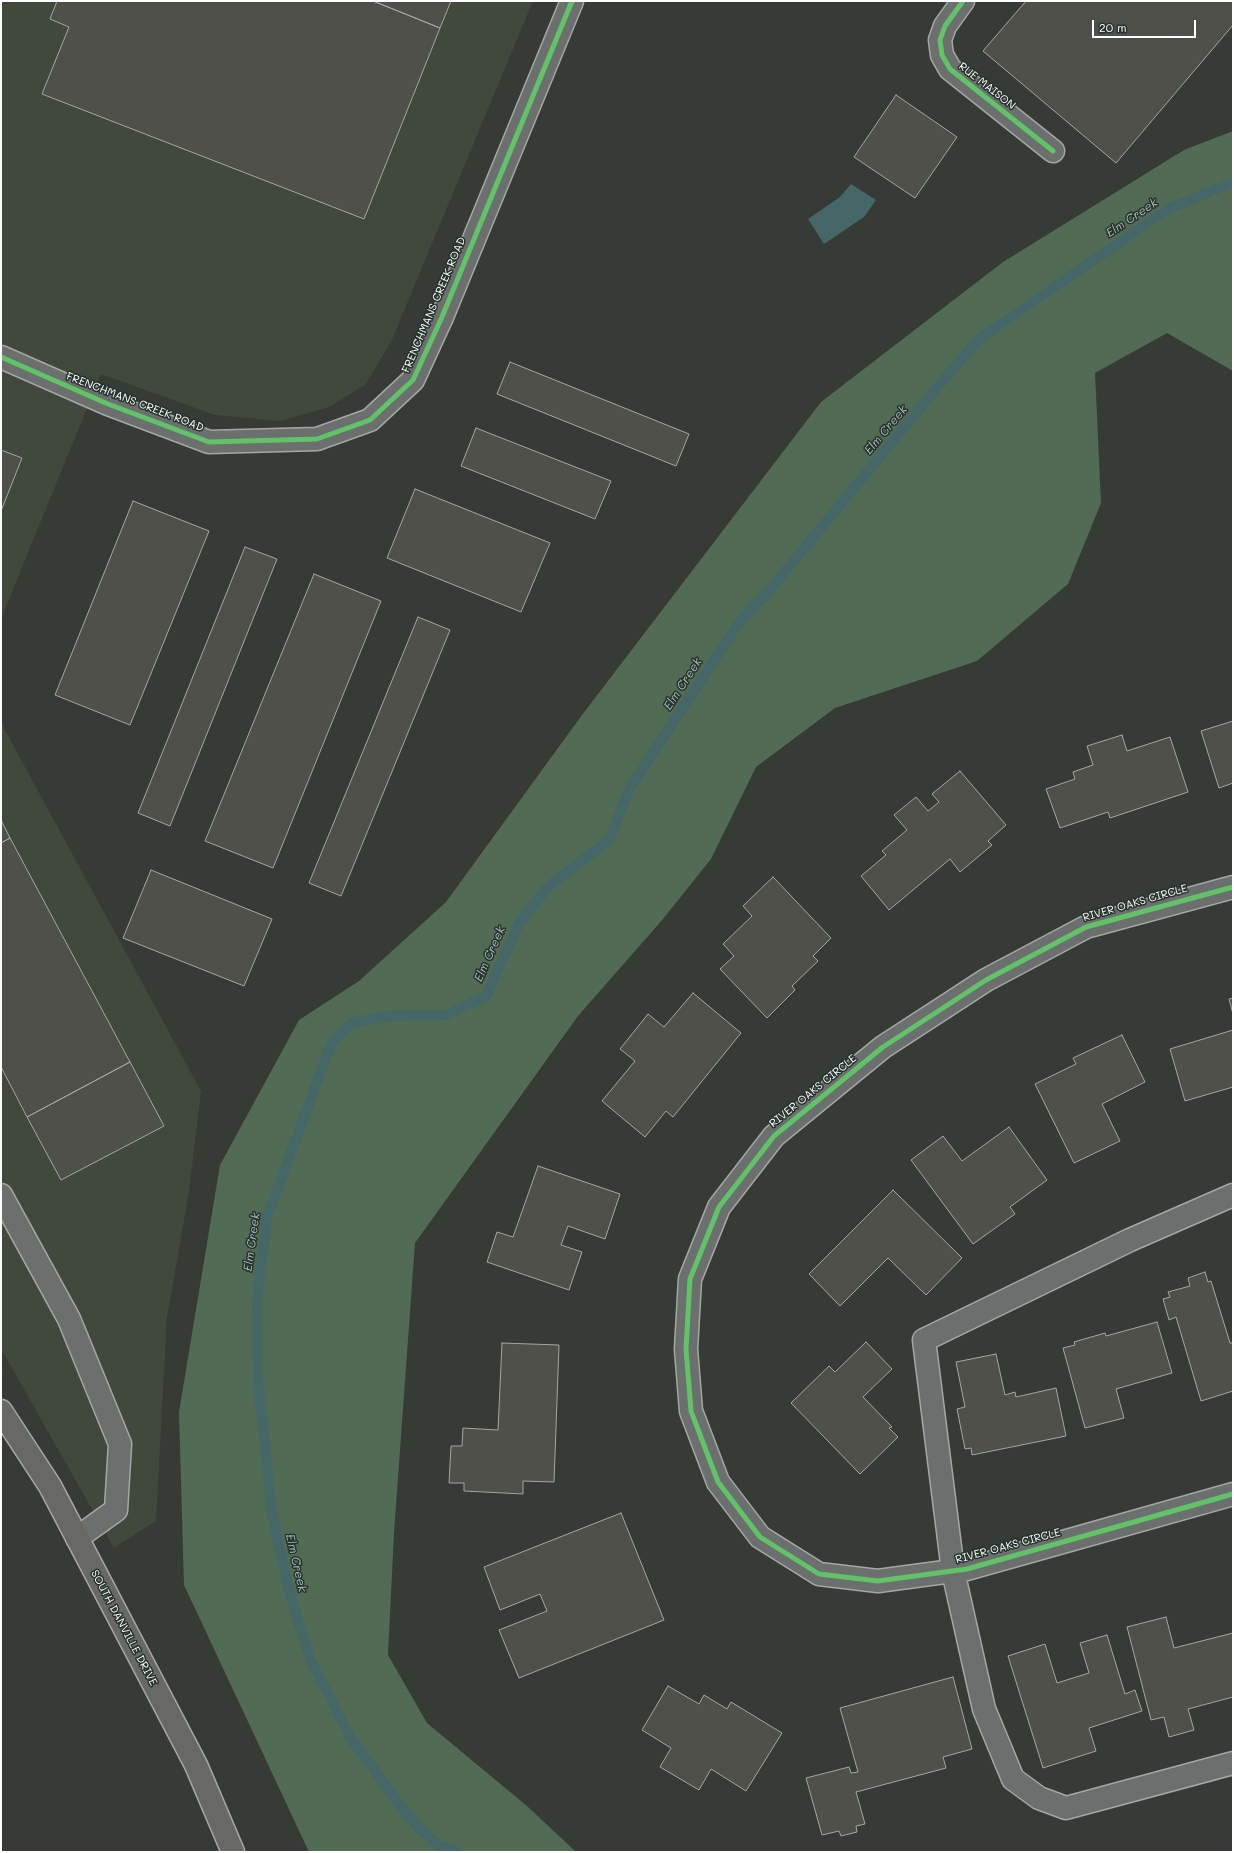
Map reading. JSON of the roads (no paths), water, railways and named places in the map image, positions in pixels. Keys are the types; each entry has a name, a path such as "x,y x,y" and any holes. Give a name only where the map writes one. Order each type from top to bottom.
{"main road":[{"name":"SOUTH DANVILLE DRIVE","path":"1,1411 50,1486 196,1764 233,1852"}],"street":[{"name":"FRENCHMANS CREEK ROAD","path":"1,357 108,404 209,442 317,439 370,420 413,380 442,317 572,1"},
{"name":"RUE MAISON","path":"963,1 945,26 940,40 942,55 950,69 1053,151"},
{"name":"RIVER OAKS CIRCLE","path":"1233,887 1086,927 986,980 883,1047 774,1136 719,1207 690,1279 686,1349 691,1411 718,1482 760,1537 819,1574 878,1581 968,1569 1233,1494"},
{"path":"1233,1195 1130,1240 924,1340 953,1571 984,1709 1014,1779 1039,1798 1066,1808 1233,1764"},
{"path":"1,1196 69,1319 120,1444 116,1510 77,1538"}],"water":[{"path":"851,184 876,200 864,217 824,244 808,219 840,197"}],"waterway":[{"name":"Elm Creek","path":"457,1852 438,1845 419,1828 405,1812 350,1737 311,1661 290,1595 272,1514 258,1380 257,1299 267,1217 331,1044 352,1023 388,1016 447,1015 486,996 519,923 548,887 609,840 629,790 737,625 773,586 934,391 979,339 1168,209 1233,182"}]}
